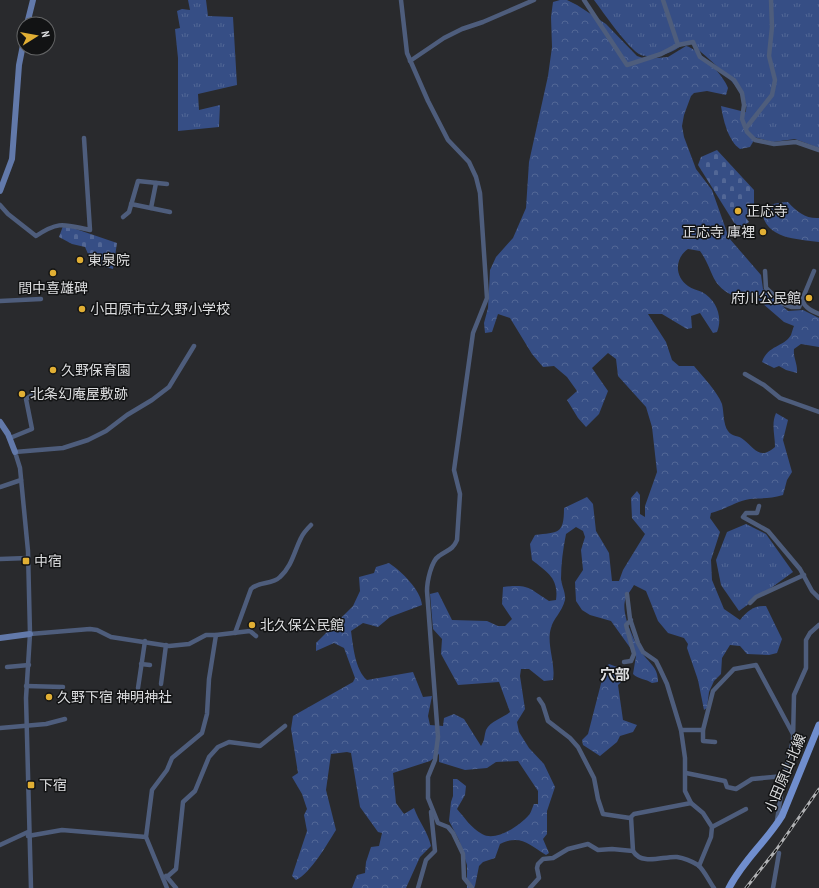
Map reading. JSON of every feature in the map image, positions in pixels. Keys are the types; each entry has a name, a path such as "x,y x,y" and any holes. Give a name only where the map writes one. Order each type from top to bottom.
{"main road":[{"name":"小田原山北線","path":"729,888 749,856 782,816 819,725"}],"street":[{"path":"29,16 34,0"},
{"path":"401,0 406,52 428,102 448,140 468,162 476,177 480,192 488,287 486,303 473,333 454,470 460,494 457,540 454,546 438,556 427,582 428,628 438,738 435,760 428,777 428,798 438,823 450,829 456,839 463,854 464,878 472,888"},
{"path":"410,61 444,38 462,29 483,22 534,0"},
{"path":"584,0 626,65 661,54 678,45 694,42 700,57 734,80 742,93 744,105 742,119 746,128 755,140 774,144 796,142 819,150"},
{"path":"663,0 678,45"},
{"path":"746,128 772,95 774,89 775,80 769,56 772,27 772,0"},
{"path":"0,191 12,159 21,56"},
{"path":"0,205 8,214 36,236 45,230 63,224 90,230 84,138"},
{"path":"123,217 129,212 138,181 167,184"},
{"path":"151,208 156,183"},
{"path":"131,204 170,212"},
{"path":"765,271 766,288 783,304 790,308 799,307 815,270"},
{"path":"0,301 41,299"},
{"path":"802,300 804,305 819,314"},
{"path":"15,452 63,448 88,440 100,434 166,390 194,346"},
{"path":"744,374 780,398 819,412"},
{"path":"10,438 32,429 26,399 37,392"},
{"path":"0,422 4,425 10,438 15,452 21,480 28,558 30,634 26,686 28,834 31,888"},
{"path":"0,487 21,480"},
{"path":"759,506 757,513 746,513 743,517 768,531 804,575 812,591 819,598"},
{"path":"235,633 254,586 271,583 281,577 291,563 301,537 311,525"},
{"path":"0,559 28,558"},
{"path":"750,603 756,597 804,575"},
{"path":"627,594 631,620 638,643 643,652 656,661 667,684 681,730 686,773 685,791 691,804 703,813 712,827 711,837 699,866"},
{"path":"624,662 631,662 634,654 626,625 631,620"},
{"path":"776,825 781,804 784,776 794,735 794,695 806,668 806,640 810,633 819,625"},
{"path":"0,638 90,629 97,630 111,637 166,645 189,644 206,635 250,632 256,636"},
{"path":"176,888 166,876 146,837 152,790 167,770 172,758 202,733 207,714 209,679 216,635"},
{"path":"138,688 145,641"},
{"path":"161,684 166,645"},
{"path":"141,664 150,665"},
{"path":"7,667 28,665"},
{"path":"715,742 703,741 703,730 713,691 734,669 756,665 794,735"},
{"path":"26,686 63,687"},
{"path":"539,699 543,705 548,722 570,738 578,747 594,778 598,799 603,814 630,818"},
{"path":"0,728 27,726 65,719"},
{"path":"166,876 176,869 183,802 195,792 209,757 218,747 229,742 260,746 285,726"},
{"path":"681,730 703,730"},
{"path":"686,773 725,781 727,787 732,789 736,789 752,779 784,776"},
{"path":"630,818 634,814 691,804"},
{"path":"418,888 424,864 435,851 431,808"},
{"path":"712,827 746,809"},
{"path":"630,818 633,851 636,856 645,859 677,857 699,866 714,888"},
{"path":"0,845 28,834 62,830 146,837"},
{"path":"530,888 539,878 537,868 538,864 568,849 588,844 598,850 612,848 633,851"},
{"path":"773,888 779,853"},
{"path":"166,876 167,888"}],"green space":[{"path":"188,0 206,0 208,16 233,17 237,85 198,94 199,110 220,105 219,127 178,131 178,58 175,29 180,28 177,11 182,9 190,10"},
{"path":"567,0 577,5 606,24 637,56 646,59 668,57 686,46 704,57 722,77 728,88 726,95 707,91 694,93 691,96 684,115 682,126 684,137 696,169 712,190 729,238 761,275 763,289 788,311 803,310 819,318 819,347 801,344 794,349 797,373 779,366 774,368 762,362 768,352 788,339 794,326 784,322 755,297 742,293 736,297 721,288 700,251 688,249 681,257 678,272 683,282 691,288 707,295 715,304 719,315 719,327 717,332 713,333 700,313 691,316 692,328 687,329 662,314 648,314 666,342 672,360 679,366 694,366 717,394 722,404 726,428 730,433 742,438 758,452 765,453 775,447 773,425 776,413 788,420 783,440 792,472 787,480 783,495 770,498 745,500 711,513 710,518 720,532 711,560 712,580 724,609 740,620 751,609 758,606 766,606 782,639 777,653 769,655 747,654 740,646 730,645 722,658 721,674 714,681 709,692 707,708 704,710 698,680 687,648 688,644 684,638 668,633 658,621 646,591 634,585 624,604 625,612 633,638 656,671 658,682 652,683 637,677 633,674 636,656 611,621 590,615 582,610 576,601 575,582 583,570 581,550 585,537 583,531 576,527 566,534 561,568 561,579 565,600 552,625 550,634 550,647 554,674 553,680 544,681 529,669 521,669 520,676 525,709 517,722 519,732 529,748 544,764 555,787 547,811 547,834 543,839 549,853 546,855 529,844 519,840 507,841 500,844 495,858 483,862 479,866 474,888 467,888 467,865 459,840 449,821 453,796 453,779 457,779 466,786 465,795 457,809 468,823 482,834 488,836 494,836 507,832 525,819 530,814 534,804 538,804 538,791 518,761 496,762 487,768 465,770 439,762 439,754 430,761 393,773 396,803 404,814 414,808 428,836 431,846 420,857 406,888 352,888 357,875 365,873 366,862 371,847 379,846 382,833 378,832 360,807 351,753 347,752 331,754 326,790 336,830 313,865 296,880 292,876 307,831 304,815 307,809 302,794 292,777 298,773 291,729 293,716 353,682 355,678 344,648 334,643 316,651 316,643 353,606 360,591 359,577 374,573 376,567 389,563 410,581 421,599 422,605 390,617 378,627 363,623 351,631 355,657 363,676 367,680 413,672 423,697 432,696 428,716 430,725 443,726 444,718 454,714 464,719 481,746 488,727 510,712 499,682 458,685 441,654 442,639 433,629 430,594 438,592 452,620 487,621 498,626 505,626 512,619 502,604 503,587 524,587 532,590 549,601 556,600 556,586 554,581 547,572 532,560 530,544 535,535 554,532 561,528 564,517 564,508 587,497 593,504 596,531 609,553 612,581 619,581 623,570 645,534 632,518 631,498 637,491 640,495 640,514 645,517 645,506 657,472 652,427 646,407 618,376 616,359 608,353 592,368 608,391 599,414 586,427 578,418 567,400 577,391 567,377 554,366 543,367 532,354 510,318 498,314 492,332 485,333 484,323 488,308 490,270 496,257 513,238 526,208 529,162 548,76 552,47 551,17 553,2"},
{"path":"594,0 819,0 819,148 795,139 773,142 750,136 744,121 746,105 740,93 728,77 690,42 672,52 650,56 641,55 623,39"},
{"path":"721,106 749,113 760,130 750,147 740,149 732,141 725,123"},
{"path":"717,150 754,190 754,207 746,218 749,222 738,229 698,165 701,157"},
{"path":"788,202 802,214 819,218 819,242 783,236 769,227 764,220 762,211 770,205"},
{"path":"63,226 67,226 117,243 113,269 92,263 85,247 72,244 59,237"},
{"path":"746,524 766,534 793,572 739,611 721,585 716,560 727,532"},
{"path":"609,664 625,670 628,676 618,685 623,720 637,725 633,732 620,736 617,742 600,756 583,745 582,740 588,734 605,668"}],"railway":[{"path":"746,888 776,850 819,789"}],"place":[{"name":"正応寺","path":"738,211"},
{"name":"正応寺 庫裡","path":"763,232"},
{"name":"東泉院","path":"80,260"},
{"name":"間中喜雄碑","path":"53,273"},
{"name":"府川公民館","path":"809,298"},
{"name":"小田原市立久野小学校","path":"82,309"},
{"name":"久野保育園","path":"53,370"},
{"name":"北条幻庵屋敷跡","path":"22,394"},
{"name":"中宿","path":"26,561"},
{"name":"北久保公民館","path":"252,625"},
{"name":"久野下宿 神明神社","path":"49,697"},
{"name":"下宿","path":"31,785"}],"district":[{"name":"穴部","path":"615,675"}]}
